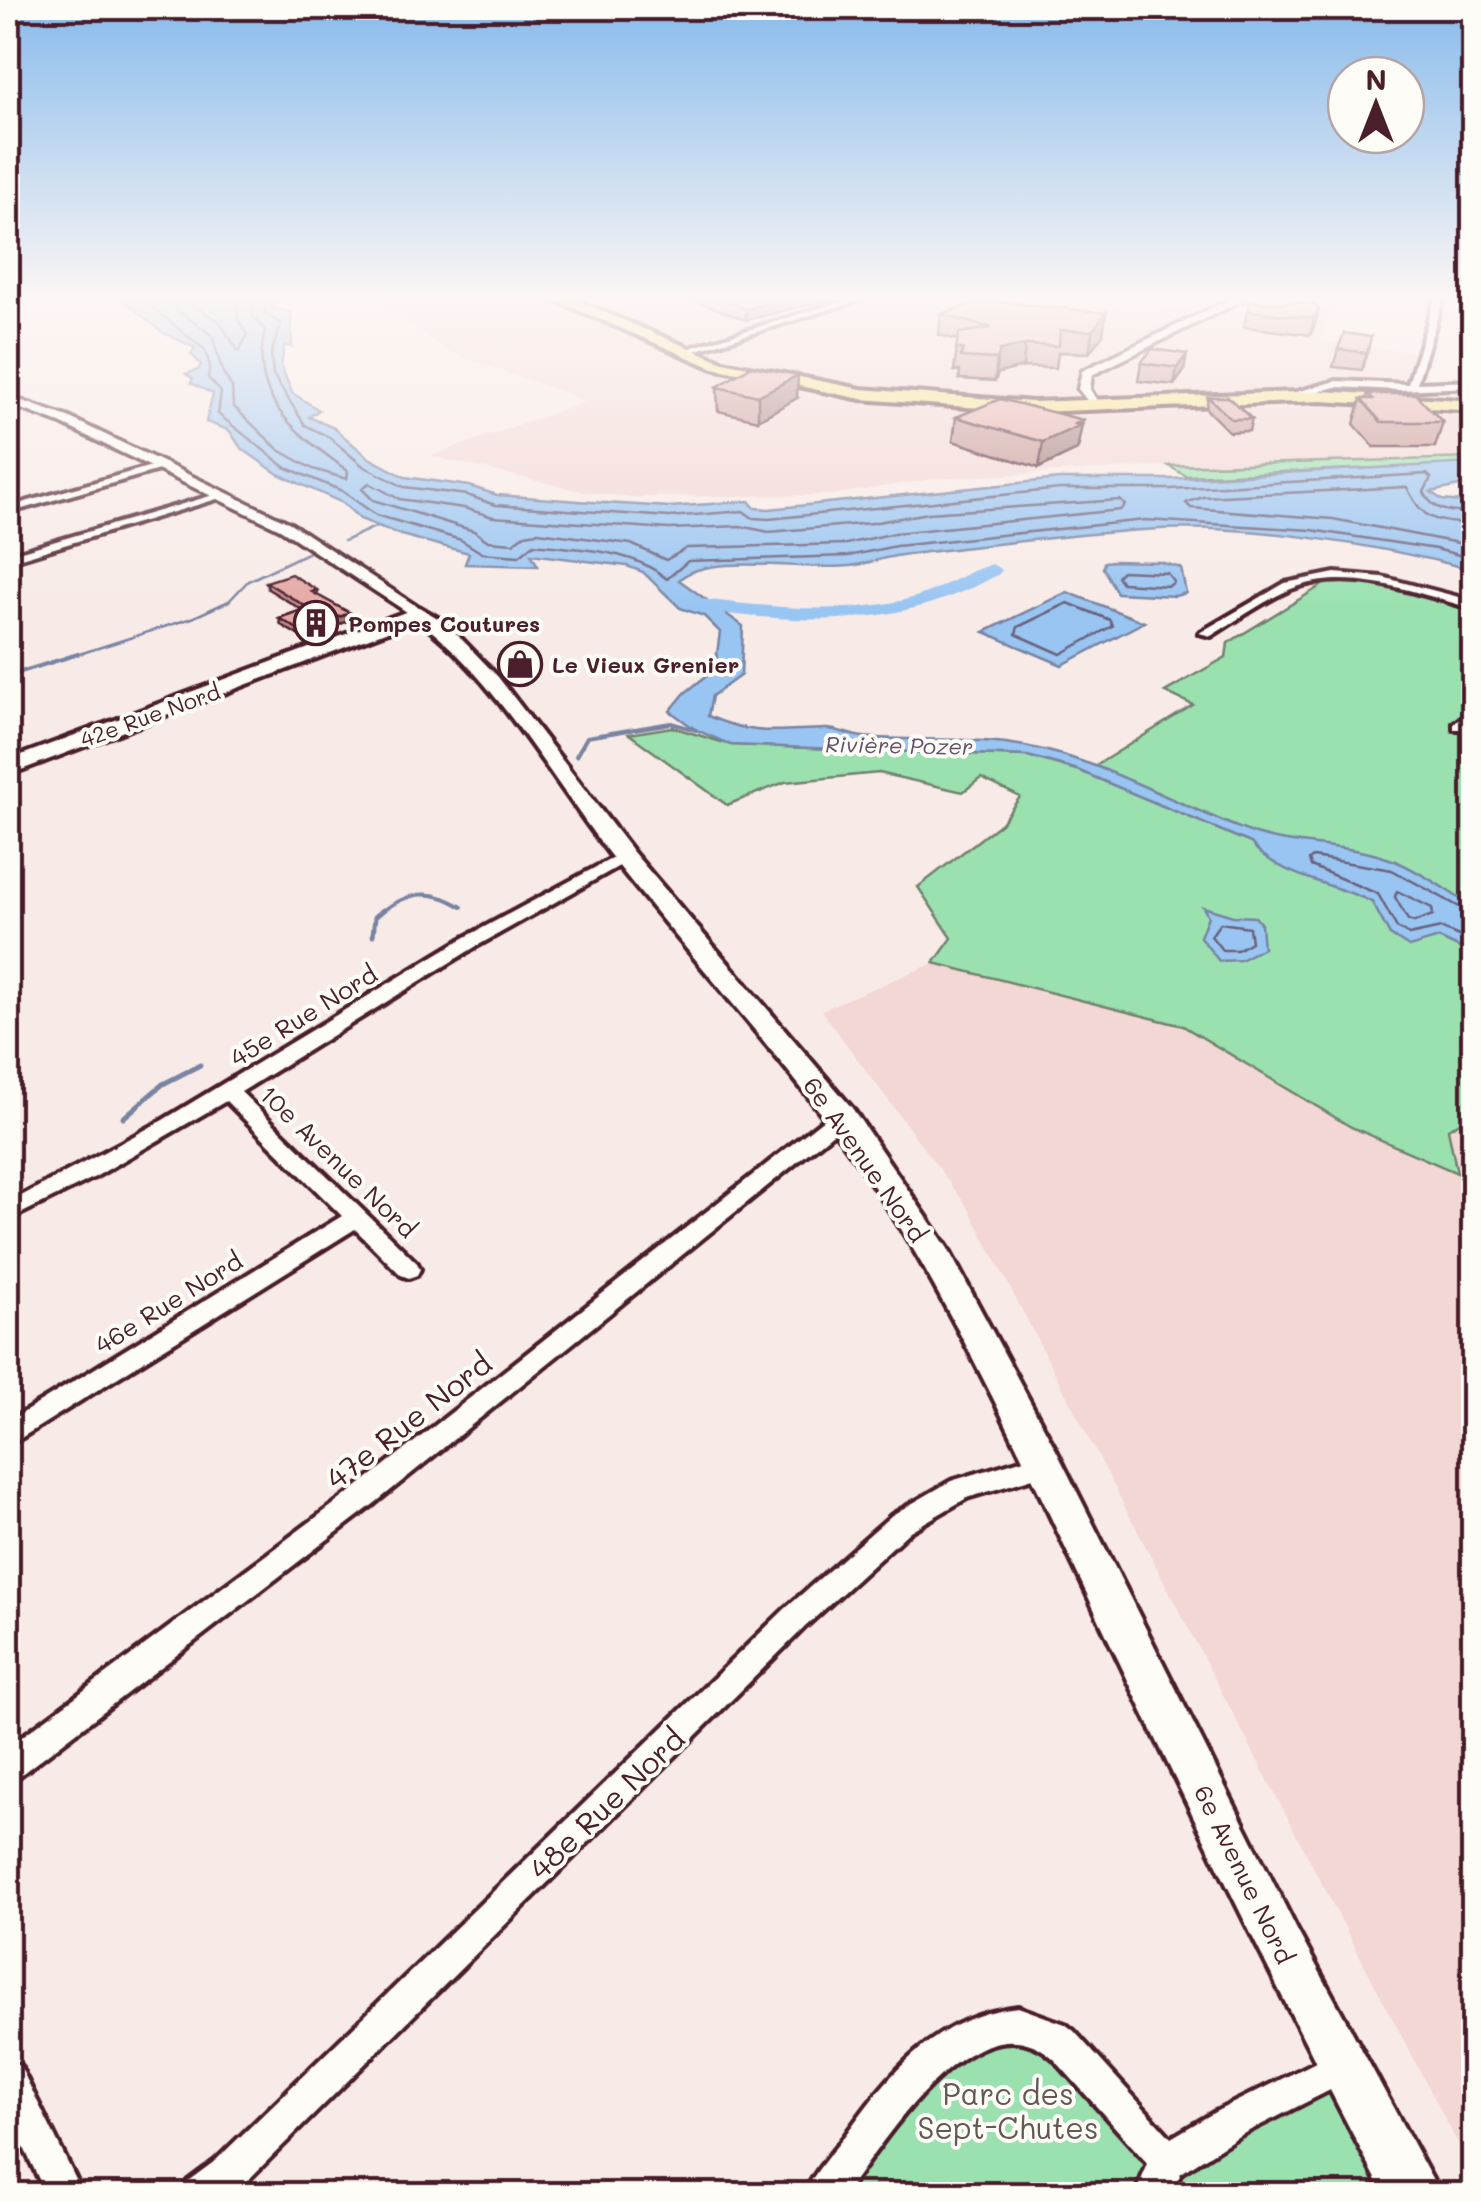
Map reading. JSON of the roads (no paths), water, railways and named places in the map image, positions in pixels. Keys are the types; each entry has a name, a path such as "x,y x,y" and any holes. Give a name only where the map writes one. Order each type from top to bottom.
{"main road":[{"path":"955,402 1000,406 1127,402"},
{"path":"1422,402 1474,406"},
{"name":"42e Rue Nord","path":"8,768 416,612"},
{"name":"6e Avenue Nord","path":"416,612 439,627 474,663 624,857 841,1116 935,1256 1044,1464 1342,2066 1413,2194"},
{"name":"42e Rue Nord","path":"292,662 330,649 397,638 432,643 474,663"}],"street":[{"name":"6e Avenue Nord","path":"13,402 64,420 302,536 416,612"},
{"path":"8,510 162,466"},
{"path":"8,559 221,496"},
{"path":"1206,632 1292,584 1332,577 1375,580 1474,605"},
{"path":"1459,726 1474,715"},
{"name":"45e Rue Nord","path":"8,1212 230,1093 540,900 624,857"},
{"name":"10e Avenue Nord","path":"230,1093 409,1268"},
{"name":"47e Rue Nord","path":"8,1765 366,1495 841,1116"},
{"name":"46e Rue Nord","path":"8,1435 358,1217"},
{"name":"48e Rue Nord","path":"202,2194 228,2174 796,1617 901,1523 960,1489 1044,1464"},
{"path":"823,2194 912,2080 937,2055 982,2025 1021,2022 1056,2037 1168,2160"},
{"path":"1153,2194 1168,2160 1228,2124 1342,2066"},
{"path":"8,2078 64,2194"}],"water":[{"name":"Rivière Pozer","path":"211,402 306,402 319,410 309,417 334,428 369,458 405,477 469,486 497,495 670,507 749,501 755,508 769,509 1059,479 1169,479 1473,463 1473,483 1431,492 1442,500 1473,503 1473,570 1310,538 1182,529 1022,541 895,556 850,566 711,567 679,580 743,626 741,675 712,696 708,716 753,730 826,729 863,737 988,741 1069,757 1265,837 1359,851 1405,866 1473,907 1473,954 1439,938 1409,947 1390,935 1372,902 1291,872 1262,855 1251,843 1075,769 1028,756 731,745 696,730 670,711 715,669 720,632 704,616 680,608 643,572 627,566 531,554 538,566 465,564 469,553 401,535 360,519 343,503 278,474 241,448 229,430 206,422"},
{"path":"1104,562 1160,562 1181,568 1186,593 1117,593 1103,568"},
{"path":"1067,592 1144,622 1062,665 984,632"},
{"path":"1203,907 1233,916 1255,917 1261,924 1263,948 1240,960 1219,961 1200,937 1208,916"}],"waterway":[{"path":"344,541 377,526"},
{"path":"70,657 192,618 229,601 248,581 309,552"},
{"path":"701,605 814,614 887,610 957,589 992,570"},
{"path":"8,676 78,654"},
{"path":"576,756 587,737 671,723 696,730"},
{"path":"380,913 401,900 420,895 440,897 462,907"},
{"path":"373,935 375,917 383,910"},
{"path":"123,1118 163,1084 200,1065"}],"place":[{"name":"Pompes Coutures","path":"316,623"},
{"name":"Le Vieux Grenier","path":"520,664"}],"park label":[{"name":"Parc des Sept-Chutes","path":"1008,2110"}]}
